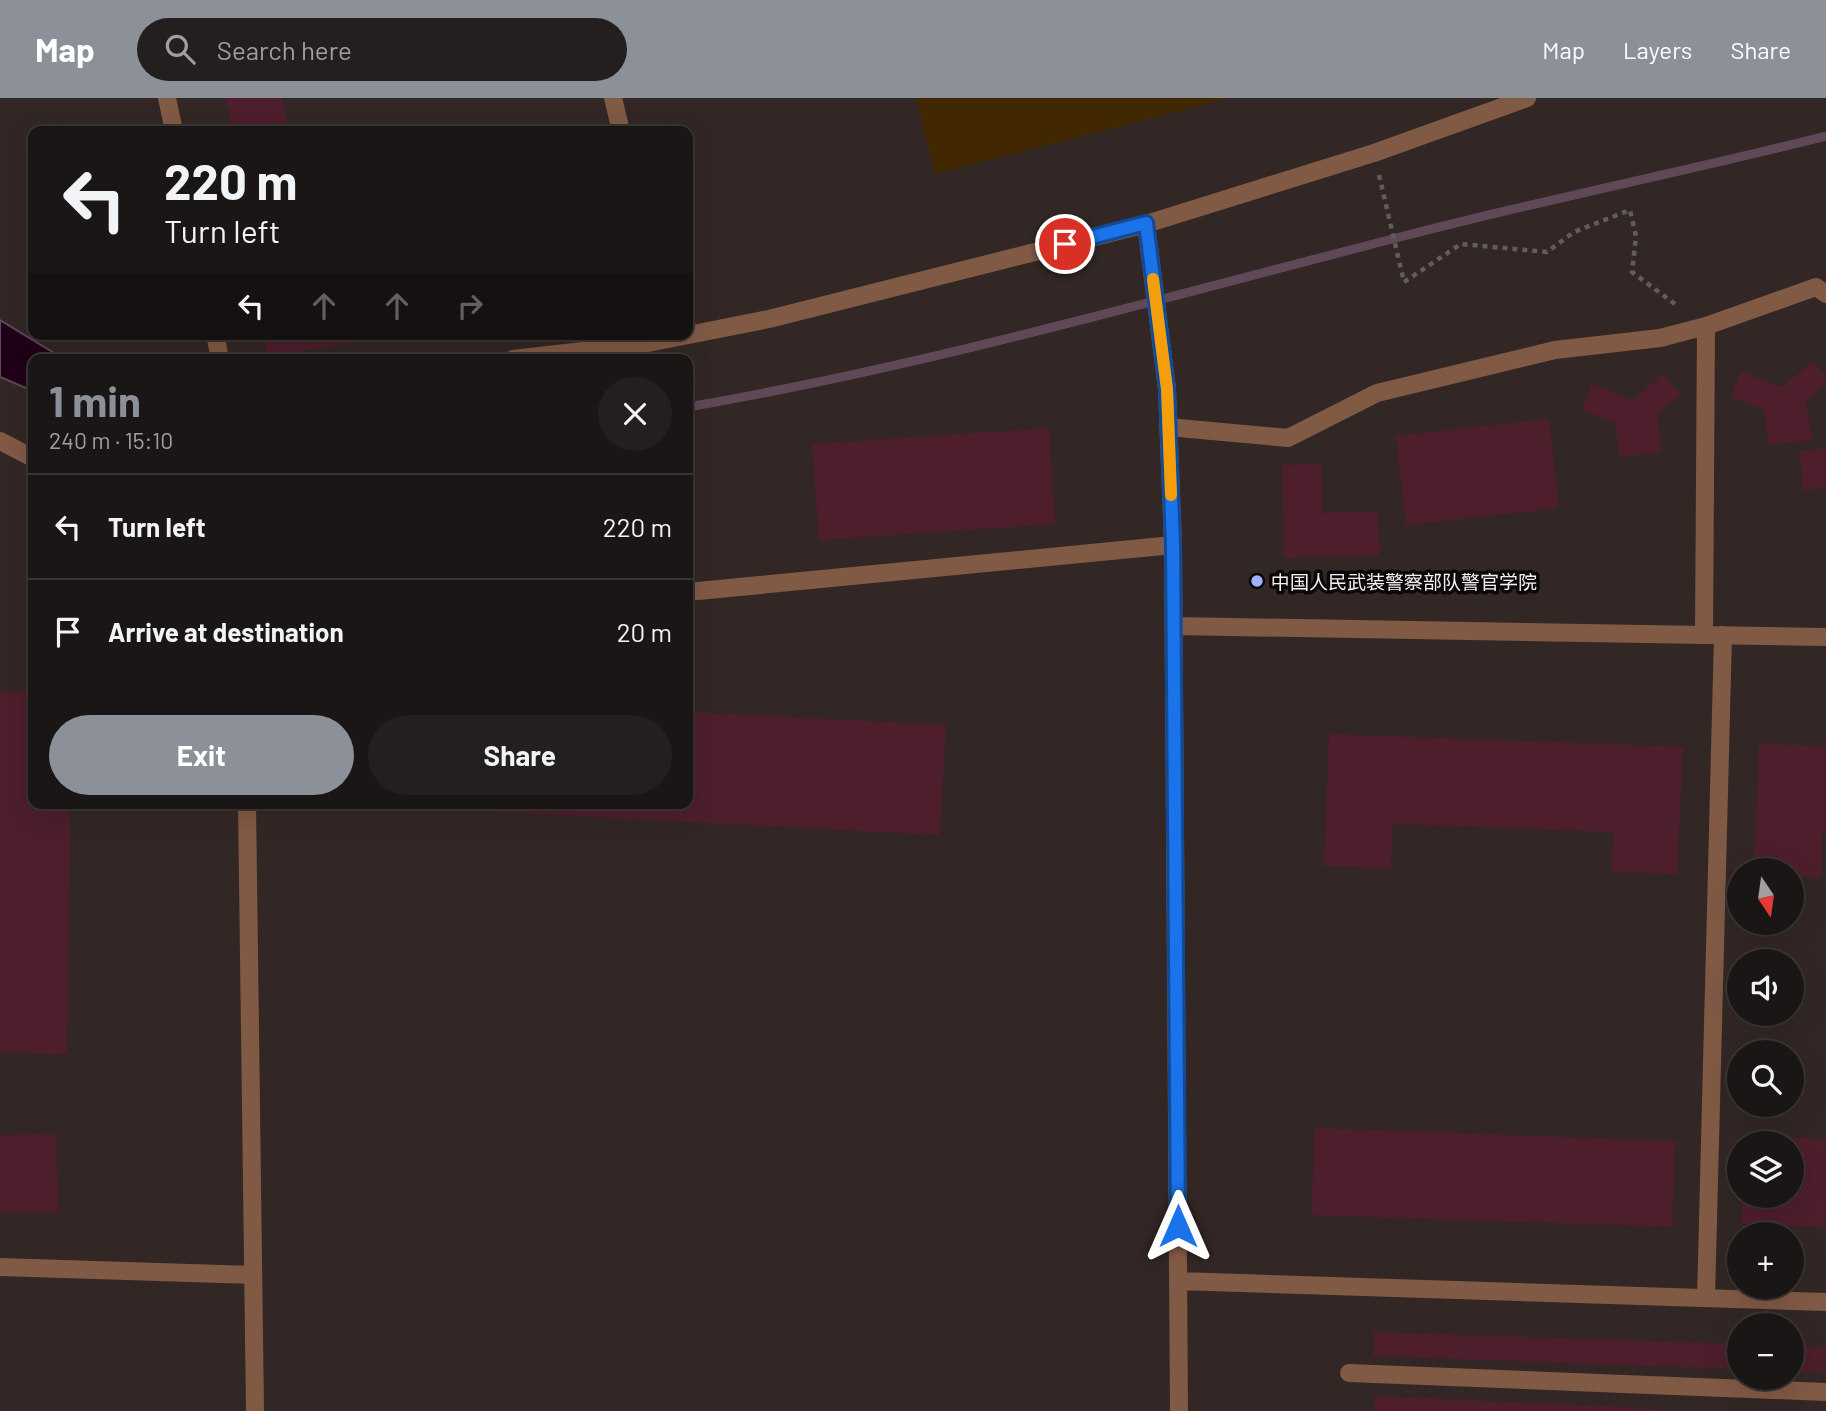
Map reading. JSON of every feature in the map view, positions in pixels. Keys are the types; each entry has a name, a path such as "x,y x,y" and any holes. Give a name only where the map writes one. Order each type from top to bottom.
{"street":[{"path":"167,98 173,126"},
{"path":"613,98 620,126"},
{"path":"693,334 769,320 1146,223 1374,153 1522,99"},
{"path":"1146,223 1164,359 1173,545 1179,1411"},
{"path":"1168,427 1288,438 1377,393 1555,350 1660,338 1706,326 1816,287 1826,294"},
{"path":"1704,635 1706,326"},
{"path":"556,354 664,340"},
{"path":"0,442 28,456"},
{"path":"693,592 1173,545"},
{"path":"1175,626 1826,637"},
{"path":"1706,1298 1723,635"},
{"path":"247,809 255,1411"},
{"path":"0,1267 253,1275"},
{"path":"1178,1281 1826,1302"},
{"path":"1349,1373 1826,1392"}],"path":[{"path":"1374,153 1404,282 1461,244 1547,252 1574,232 1630,210 1636,236 1632,272 1706,326"}],"shaded area":[{"name":"中国人民武装警察部队警官学院","path":"0,98 1826,98 1826,1411 0,1411"},
{"path":"916,98 1230,98 935,174"},
{"path":"0,320 28,337 28,340 33,340 56,354 28,354 28,389 0,377"}],"building":[{"path":"226,98 282,98 287,124 232,126"},
{"path":"265,340 369,340 286,354 267,354"},
{"path":"1814,361 1826,377 1826,385 1806,401 1812,440 1769,445 1764,410 1731,397 1741,371 1781,387"},
{"path":"1664,374 1681,395 1657,413 1662,452 1619,457 1615,423 1582,410 1592,384 1632,400"},
{"path":"1549,419 1559,508 1406,525 1396,436"},
{"path":"1049,428 1055,524 819,540 812,444"},
{"path":"1826,448 1826,488 1803,490 1799,451"},
{"path":"1321,464 1322,513 1378,511 1380,555 1284,558 1282,465"},
{"path":"0,692 28,692 28,809 70,809 67,1054 0,1053"},
{"path":"693,712 946,725 940,835 498,812 498,809 693,809"},
{"path":"1329,734 1683,747 1677,874 1612,872 1613,832 1392,824 1391,868 1324,866"},
{"path":"1759,744 1826,746 1826,833 1823,833 1821,878 1804,877 1804,858 1754,858"},
{"path":"1315,1128 1675,1141 1672,1227 1311,1215"},
{"path":"56,1134 58,1212 0,1213 0,1135"},
{"path":"1804,1138 1826,1139 1826,1227 1804,1226 1804,1222 1741,1222 1742,1208 1804,1208"},
{"path":"1374,1332 1727,1344 1727,1369 1373,1356"},
{"path":"1804,1346 1826,1347 1826,1372 1804,1371"},
{"path":"1375,1396 1661,1409 1661,1411 1374,1411"}],"waterway":[{"path":"693,406 960,350 1460,222 1826,136"}],"slow traffic":[{"path":"1153,279 1167,389 1171,495"}],"place":[{"name":"中国人民武装警察部队警官学院","path":"1257,581"}],"route":[{"path":"1065,244 1146,223 1164,359 1175,626 1178,1226"}]}
